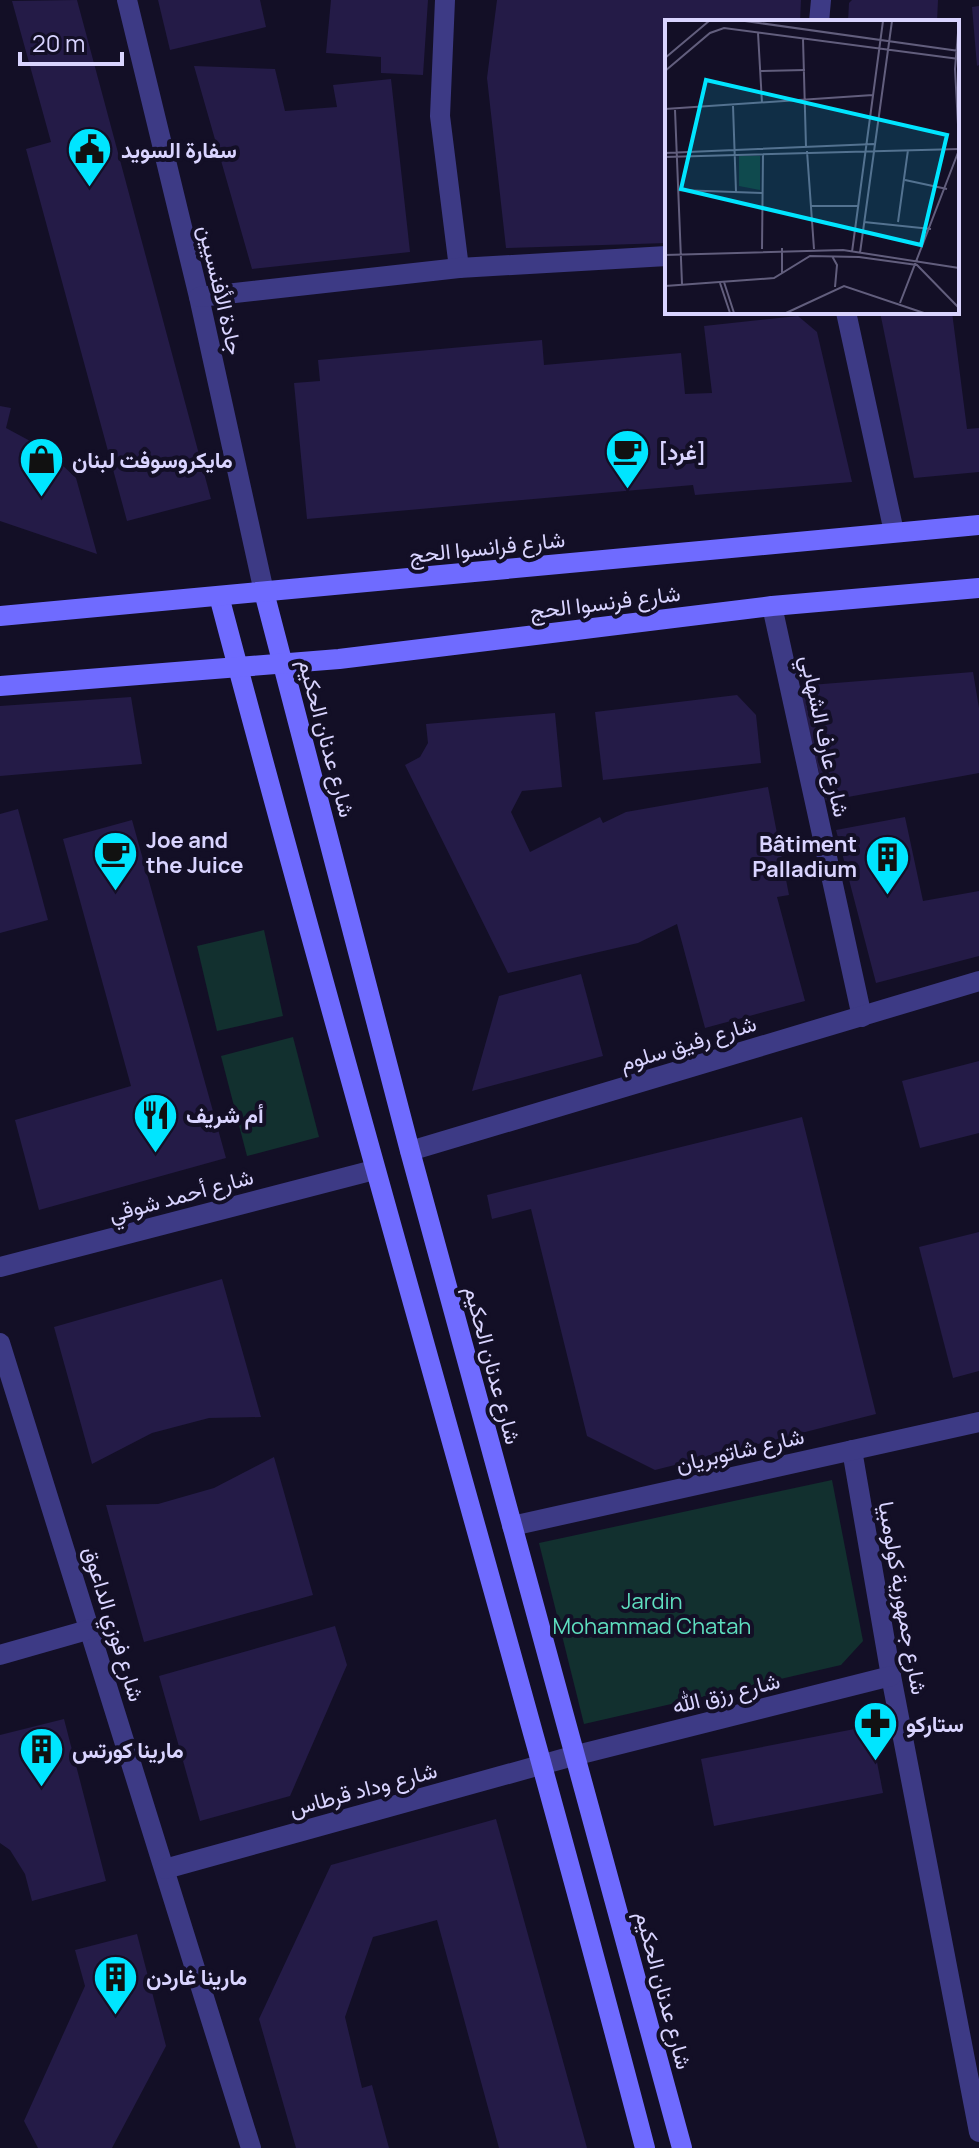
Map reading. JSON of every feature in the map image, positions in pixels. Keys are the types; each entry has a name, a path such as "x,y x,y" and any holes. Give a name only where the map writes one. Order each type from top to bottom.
{"street":[{"name":"جادة الأفنسيين","path":"127,0 199,297 264,592"},
{"path":"445,0 440,116 459,268"},
{"path":"819,20 821,0"},
{"path":"199,297 459,268 665,256"},
{"path":"846,314 894,532"},
{"name":"شارع فرانسوا الحج","path":"0,616 979,525"},
{"name":"شارع فرنسوا الحج","path":"237,666 339,659 772,606 979,588"},
{"name":"شارع عدنان الحكيم","path":"264,592 410,1151 682,2148"},
{"path":"219,596 374,1170 418,1317 645,2148"},
{"name":"شارع عارف الشهابي","path":"772,606 862,1017"},
{"path":"0,686 237,666"},
{"name":"شارع رفيق سلوم","path":"410,1151 979,981"},
{"name":"شارع أحمد شوقي","path":"0,1267 374,1170"},
{"name":"شارع فوزي الداعوق","path":"0,1343 251,2148"},
{"name":"شارع شاتوبريان","path":"512,1526 979,1422"},
{"name":"شارع جمهورية كولومبيا","path":"852,1450 891,1676 979,2132"},
{"path":"0,1655 91,1629"},
{"name":"شارع رزق الله","path":"573,1756 891,1676"},
{"name":"شارع وداد قرطاس","path":"165,1869 573,1756"}],"green space":[{"path":"264,930 283,1016 217,1031 197,946"},
{"path":"293,1037 319,1137 247,1156 221,1056"},
{"name":"Jardin Mohammad Chatah","path":"832,1480 863,1641 841,1665 584,1724 539,1543"}],"building":[{"path":"77,0 211,499 127,521 26,149 51,142 12,1"},
{"path":"158,0 260,0 266,27 170,50"},
{"path":"331,0 428,0 423,75 381,73 381,57 326,53"},
{"path":"497,0 801,0 800,20 665,20 665,243 506,248 487,78"},
{"path":"852,0 938,0 937,20 848,20"},
{"path":"979,6 979,65 977,66 972,7"},
{"path":"194,66 275,69 285,111 337,107 333,85 391,79 410,252 252,269"},
{"path":"880,314 952,314 967,429 979,428 979,472 914,478"},
{"path":"798,316 817,332 852,482 695,495 693,485 307,519 294,383 320,381 318,360 542,340 544,365 681,353 685,394 712,393 704,326"},
{"name":"مايكروسوفت لبنان","path":"0,406 11,408 6,428 45,449 76,478 97,554 0,521"},
{"path":"973,672 979,708 979,773 826,801 798,686"},
{"path":"737,695 756,715 761,763 603,780 595,712"},
{"path":"131,697 142,764 0,776 0,706"},
{"path":"555,713 562,787 522,791 511,812 530,852 600,817 603,823 626,812 768,787 789,895 777,897 805,1001 705,1028 677,924 638,943 508,973 405,765 420,757 428,743 426,724"},
{"path":"18,809 48,920 0,933 0,814"},
{"name":"Bâtiment Palladium","path":"905,817 923,901 979,891 979,956 876,983 836,830"},
{"path":"132,820 226,1158 39,1210 15,1120 131,1086 63,839"},
{"path":"581,974 603,1056 472,1091 499,996"},
{"path":"979,1061 979,1133 920,1148 902,1081"},
{"path":"802,1117 876,1414 655,1470 587,1436 531,1209 492,1219 487,1195"},
{"path":"979,1232 979,1371 953,1378 919,1247"},
{"path":"222,1279 261,1417 209,1418 152,1433 92,1464 54,1327"},
{"path":"274,1457 313,1595 144,1642 106,1505 158,1504 214,1488"},
{"path":"335,1626 347,1665 290,1796 200,1821 159,1676"},
{"name":"مارينا كورتس","path":"64,1719 106,1881 32,1901 25,1874 10,1850 0,1843 0,1735"},
{"path":"870,1726 883,1793 714,1826 701,1759"},
{"path":"496,1819 587,2148 499,2148 437,1920 373,1937 345,2017 362,2088 372,2085 389,2148 296,2148 259,2019 331,1865"},
{"name":"مارينا غاردن","path":"137,1934 166,2046 112,2148 38,2148 24,2121 85,1986 75,1950"}],"place":[{"name":"سفارة السويد","path":"90,189"},
{"name":"[غرد]","path":"627,491"},
{"name":"مايكروسوفت لبنان","path":"41,499"},
{"name":"Joe and the Juice","path":"115,892"},
{"name":"Bâtiment Palladium","path":"888,896"},
{"name":"أم شريف","path":"155,1154"},
{"name":"ستاركو","path":"875,1763"},
{"name":"مارينا كورتس","path":"41,1789"},
{"name":"مارينا غاردن","path":"115,2016"}]}
